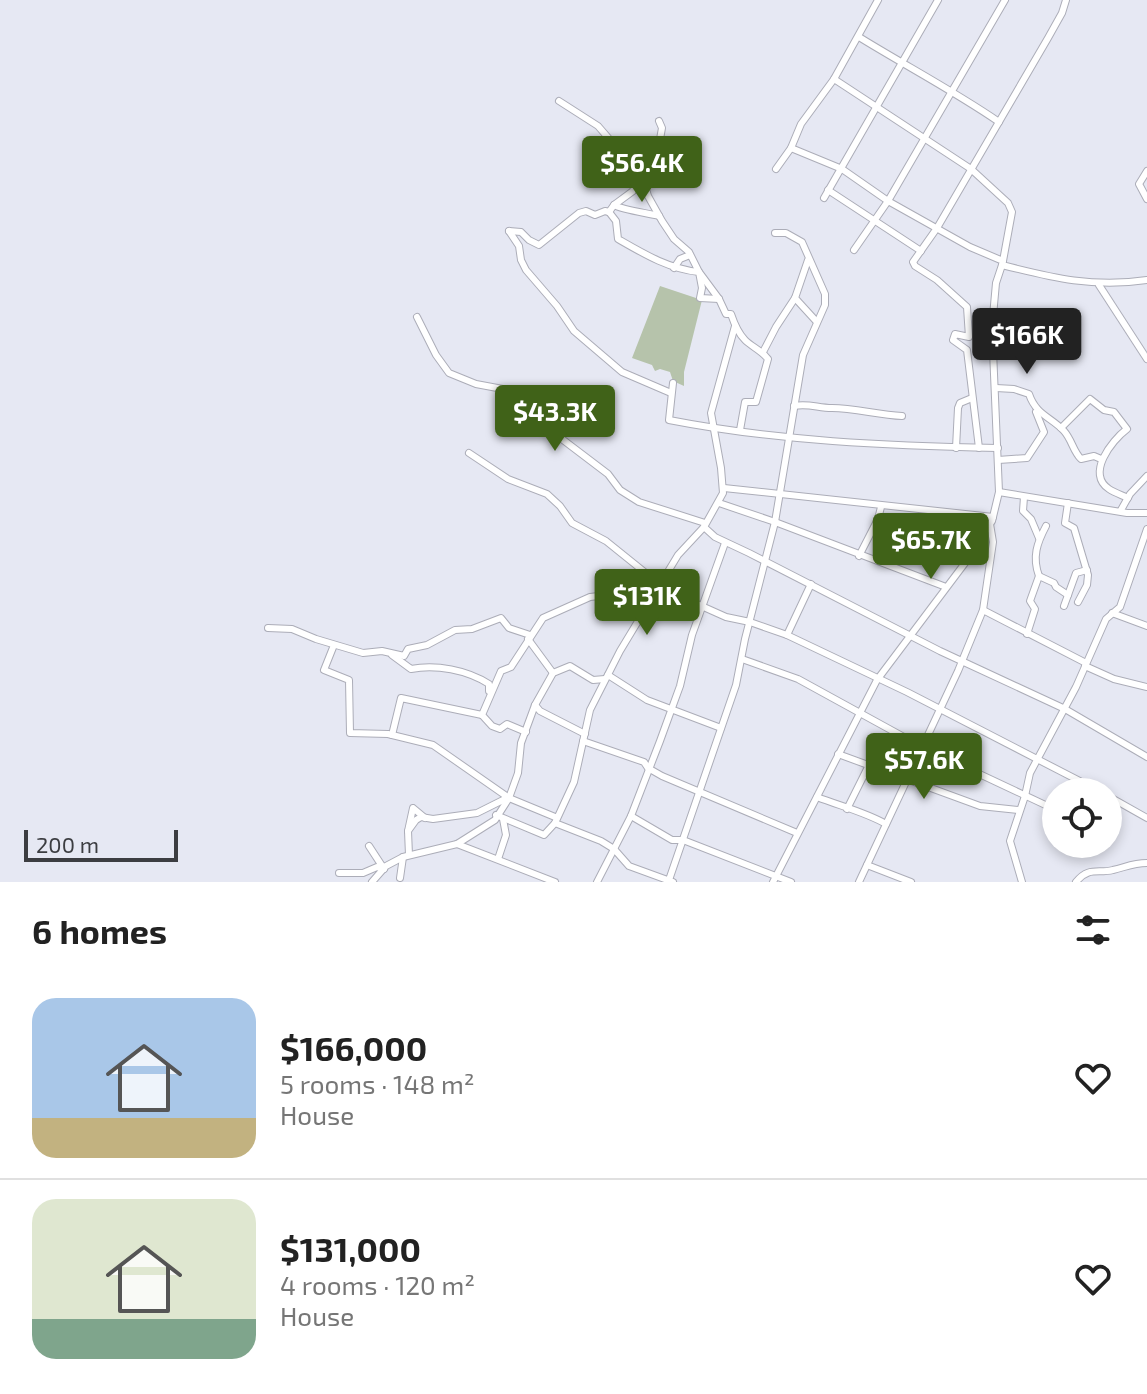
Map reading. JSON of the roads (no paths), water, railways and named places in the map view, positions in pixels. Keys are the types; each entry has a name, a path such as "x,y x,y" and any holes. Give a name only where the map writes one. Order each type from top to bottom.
{"street":[{"path":"776,169 791,148 801,124 834,79 878,0"},
{"path":"824,198 938,0"},
{"path":"854,250 888,201 1005,0"},
{"path":"979,448 967,350 953,340 955,334 969,337 967,307 937,280 915,266 914,260 937,228 999,122 1062,13 1066,0"},
{"path":"859,37 952,89 999,122"},
{"path":"834,79 971,169 1011,207 1010,229 996,283 992,327 999,492 992,520 993,542 983,610 963,661 859,882"},
{"path":"559,101 602,129 644,183 659,216 674,239 690,255 726,314 731,314 745,340 768,359 756,402 745,402 740,430"},
{"path":"612,209 633,191 640,168 652,157 660,141 662,128 659,121"},
{"path":"791,148 842,169 888,201 970,247 1037,276 1099,285 1147,280"},
{"path":"1147,171 1139,184 1147,199"},
{"path":"828,190 921,251"},
{"path":"612,209 618,239 674,268 699,272"},
{"path":"659,216 636,209 612,209 595,215 586,211 579,213 539,245 521,232 509,232 519,246 526,270 574,331 622,372 671,393"},
{"path":"334,645 324,670 349,680 350,733 392,735 433,745 509,798 601,841 614,849 629,866 671,881 736,685 767,562 803,355 824,309 825,296 802,242 786,233 775,233"},
{"path":"674,268 680,259 690,255"},
{"path":"763,352 795,298 808,260"},
{"path":"699,272 701,299 719,299"},
{"path":"1099,285 1147,359"},
{"path":"795,298 816,321"},
{"path":"417,317 449,373 476,384 508,390 554,433 608,474 620,490 639,502 705,525 725,543 1065,709 1147,757"},
{"path":"500,817 544,835 555,820 574,782 591,709 606,677 678,555 705,525 719,503 724,488 712,403 735,326"},
{"path":"673,383 669,420 788,437 884,446 998,448"},
{"path":"996,388 1029,394 1044,432 1027,458 998,460"},
{"path":"956,448 958,408 960,403 972,398"},
{"path":"1061,428 1090,399 1104,410 1114,412 1127,429 1101,459 1100,474 1107,488 1128,498"},
{"path":"794,406 845,407 902,416"},
{"path":"1035,408 1061,428 1081,459 1094,456 1101,459"},
{"path":"469,453 508,479 547,494 572,523 606,541 661,584 726,617 787,635 1075,778"},
{"path":"1121,510 1147,476"},
{"path":"724,488 992,520"},
{"path":"999,492 1147,513"},
{"path":"1024,497 1023,511 1031,519 1039,538"},
{"path":"719,503 946,587"},
{"path":"1068,503 1065,523 1074,528 1087,570 1087,585 1078,602"},
{"path":"859,556 881,507"},
{"path":"775,879 877,680 992,520"},
{"path":"1027,634 1035,609 1030,601 1039,576 1035,564 1039,538 1046,526"},
{"path":"1022,882 1010,847 1028,777 1065,709 1106,619 1120,607 1147,529"},
{"path":"599,881 618,835 631,816 671,710 692,635 725,543"},
{"path":"1064,606 1076,573 1087,570"},
{"path":"482,715 501,671 511,667 543,618 590,597 616,594 647,574"},
{"path":"1039,576 1068,595"},
{"path":"787,635 811,584"},
{"path":"983,610 1114,679 1147,687"},
{"path":"1112,613 1147,626"},
{"path":"392,655 404,656 408,649 427,645 455,630 472,629 501,618 509,628 529,637 553,673"},
{"path":"268,628 292,629 363,653 382,651 411,669 425,666 446,668 474,676 489,684 489,694"},
{"path":"742,659 798,679 922,747 1042,804"},
{"path":"372,882 384,869 406,856 457,844 500,817 518,773 521,743 535,705 553,673 570,666 593,680 606,677 671,710 721,728"},
{"path":"392,735 401,698 482,715 492,726 500,729 507,724 526,732"},
{"path":"535,705 584,738 644,762 648,768 797,833"},
{"path":"838,754 980,806 1019,810"},
{"path":"847,809 868,767"},
{"path":"817,797 886,824"},
{"path":"408,831 416,820 477,813 509,798"},
{"path":"1122,804 1147,818"},
{"path":"400,878 413,808 426,818"},
{"path":"631,816 672,840 683,840 775,879 791,882"},
{"path":"498,859 506,835 500,817"},
{"path":"457,844 555,882"},
{"path":"369,846 384,869"},
{"path":"1076,882 1092,871 1112,871 1132,863 1147,863"},
{"path":"867,865 911,882"},
{"path":"339,873 361,873 377,867 384,869"}]}
